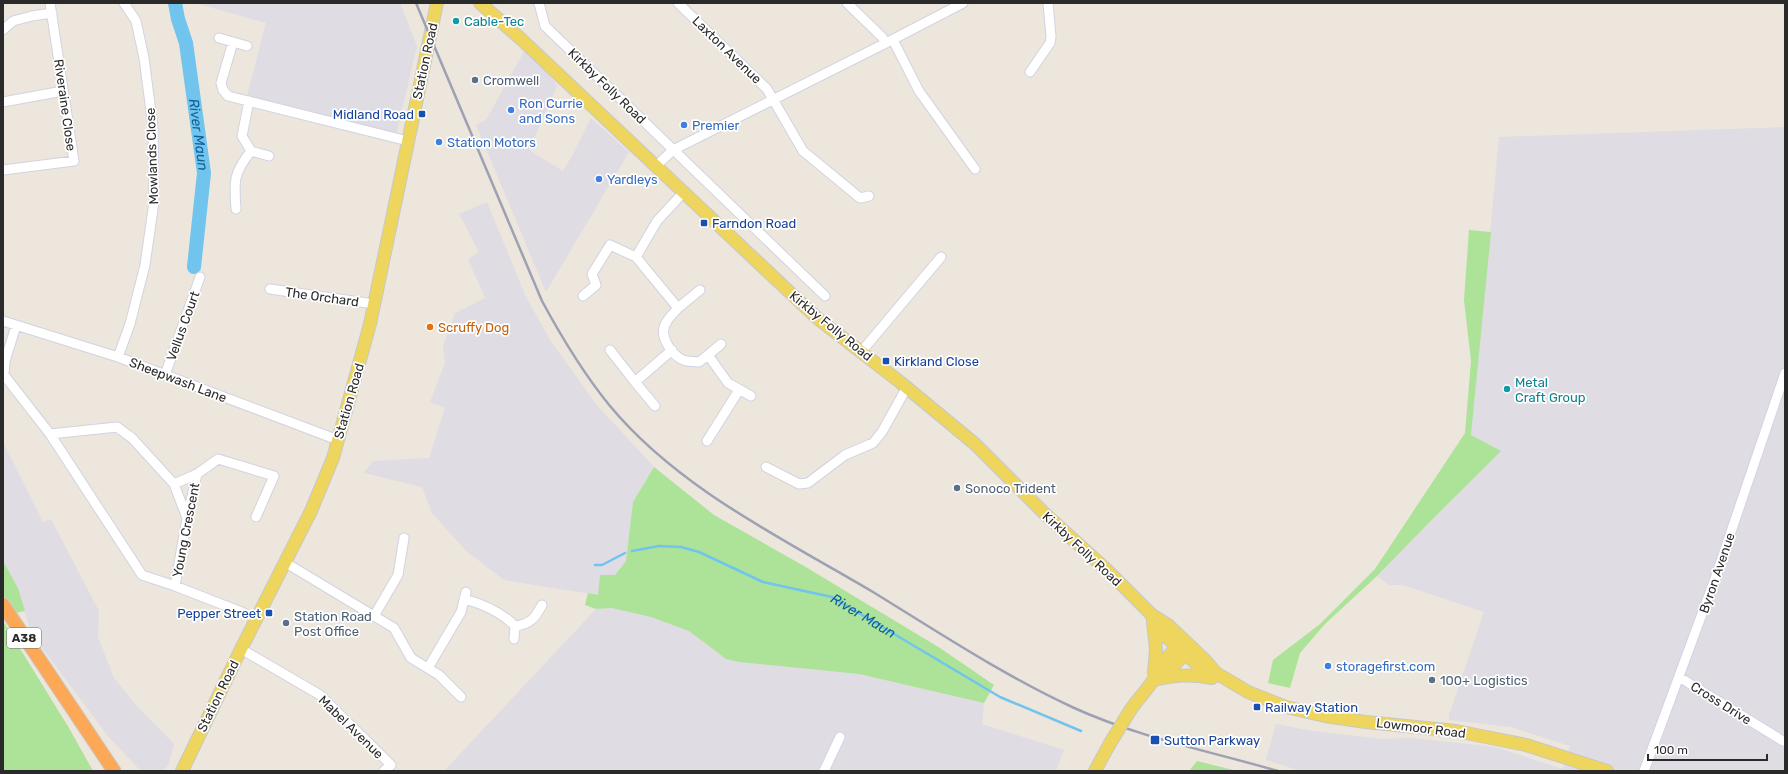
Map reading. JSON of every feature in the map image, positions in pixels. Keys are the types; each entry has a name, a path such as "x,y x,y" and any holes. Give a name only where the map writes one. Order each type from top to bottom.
{"highway":[{"name":"A38","path":"3,605 114,771"}],"main road":[{"name":"Station Road","path":"182,771 241,649 311,511 333,458 374,304 438,3"},
{"name":"Kirkby Folly Road","path":"480,3 521,39 655,167 817,318 907,387 975,444 1045,514 1109,572 1152,615"},
{"name":"Lowmoor Road","path":"1152,615 1163,634 1183,649 1200,667 1216,673 1248,692 1286,707 1325,716 1366,722 1456,731 1526,745 1607,771"},
{"path":"1152,615 1156,649 1154,680"},
{"path":"1095,771 1131,709 1154,680 1163,662 1183,649"},
{"path":"1154,680 1187,674 1227,680"}],"street":[{"name":"Riveraine Close","path":"3,170 74,161 50,3"},
{"name":"Mowlands Close","path":"118,357 130,324 146,265 154,202 153,127 144,58 136,21 124,3"},
{"name":"Kirkby Folly Road","path":"539,3 545,26 825,296"},
{"name":"Laxton Avenue","path":"678,3 767,89 802,151 860,198 869,196"},
{"path":"847,3 890,42 919,91 975,169"},
{"path":"655,167 673,150 890,42 963,3"},
{"path":"1030,72 1050,43 1051,36 1048,3"},
{"path":"3,30 13,21 52,13"},
{"path":"219,38 247,46"},
{"path":"233,42 221,83 223,90 228,96 408,141"},
{"path":"3,102 64,91"},
{"path":"249,101 242,136 251,151 269,156"},
{"path":"236,210 234,186 238,168 251,151"},
{"path":"636,257 657,221 683,192"},
{"path":"582,296 596,285 592,274 610,245 636,257 678,308"},
{"path":"861,352 941,257"},
{"name":"Vellus Court","path":"165,375 200,277"},
{"name":"The Orchard","path":"270,289 374,304"},
{"path":"700,290 678,308 666,323 664,330 665,340 672,350 683,360 699,362 721,344"},
{"name":"Sheepwash Lane","path":"3,321 118,357 338,440"},
{"path":"16,326 6,361 4,375 50,434 142,575 175,586 257,618"},
{"path":"610,350 655,406"},
{"path":"635,382 672,350"},
{"path":"708,355 728,383 751,396"},
{"name":"Byron Avenue","path":"1644,771 1716,576 1785,374"},
{"path":"766,467 799,484 808,483 845,455 873,443 882,432 907,387"},
{"path":"707,441 739,390"},
{"name":"Young Crescent","path":"50,434 117,427 132,438 174,484 197,474 218,459 274,476 256,517"},
{"name":"Young Crescent","path":"175,586 187,518 197,474"},
{"path":"174,484 187,518"},
{"path":"374,616 398,575 404,538"},
{"path":"286,562 394,628 411,658 439,675 461,697"},
{"path":"428,668 461,612 465,596 481,603 508,619 515,626 514,639"},
{"path":"515,626 526,624 536,617 542,605"},
{"name":"Mabel Avenue","path":"241,649 320,696 391,765 384,771"},
{"name":"Cross Drive","path":"1679,676 1783,742"},
{"path":"824,771 840,737"}],"shaded area":[{"path":"195,3 400,3 417,46 396,135 247,96 266,23"},
{"path":"525,50 550,74 557,86 529,150 563,171 591,118 629,152 546,292 476,125 486,120"},
{"path":"1785,127 1785,771 1301,771 1266,760 1276,724 1313,731 1382,739 1412,738 1495,747 1563,769 1570,746 1511,727 1449,720 1449,715 1484,612 1403,585 1389,585 1377,576 1501,451 1471,435 1499,137"},
{"path":"487,202 525,295 550,340 596,404 654,467 633,502 626,561 598,595 504,580 466,551 432,513 422,487 364,473 373,461 429,458 445,408 430,402 445,363 443,346 455,313 485,298 468,259 479,252 459,214"},
{"path":"3,442 43,522 51,519 99,611 98,637 114,678 136,705 174,744 168,766 162,771 143,771 138,768 108,736 31,633 18,588 3,561"},
{"path":"612,608 651,616 689,631 726,659 739,662 859,674 984,703 982,724 1064,750 1056,771 444,771 596,609"}],"green space":[{"path":"1469,230 1491,232 1471,435 1501,451 1377,576 1325,624 1300,653 1290,688 1268,683 1273,660 1320,624 1375,569 1465,433 1471,361 1464,300"},
{"path":"654,467 714,515 804,566 940,648 994,685 984,703 859,674 739,662 726,659 689,631 651,617 612,608 596,609 585,605 588,593 598,595 600,575 615,575 626,561 633,502"},
{"path":"3,561 18,588 25,611 15,613 3,595"},
{"path":"3,621 69,728 93,771 3,771"},
{"path":"1197,761 1237,771 1189,771"}],"waterway":[{"name":"River Maun","path":"175,3 178,19 186,43 204,173 194,267"},
{"name":"River Maun","path":"632,551 659,546 681,547 699,552 763,582 832,597 1000,697 1081,731"},
{"name":"River Maun","path":"595,565 602,565 625,553"}],"railway":[{"path":"416,3 542,301 573,355 600,394 637,436 667,462 733,510 873,592 946,638 1046,695 1097,718 1122,727 1174,743 1278,771"}],"place":[{"name":"Cable-Tec","path":"456,21"},
{"name":"Cromwell","path":"475,80"},
{"name":"Ron Currie and Sons","path":"511,110"},
{"name":"Midland Road","path":"422,114"},
{"name":"Premier","path":"684,125"},
{"name":"Station Motors","path":"439,142"},
{"name":"Yardleys","path":"599,179"},
{"name":"Farndon Road","path":"704,223"},
{"name":"Scruffy Dog","path":"430,327"},
{"name":"Kirkland Close","path":"886,361"},
{"name":"Metal Craft Group","path":"1507,389"},
{"name":"Sonoco Trident","path":"957,488"},
{"name":"Pepper Street","path":"269,613"},
{"name":"Station Road Post Office","path":"286,623"},
{"name":"storagefirst.com","path":"1328,666"},
{"name":"100+ Logistics","path":"1432,680"},
{"name":"Railway Station","path":"1257,707"},
{"name":"Sutton Parkway","path":"1155,740"}]}
